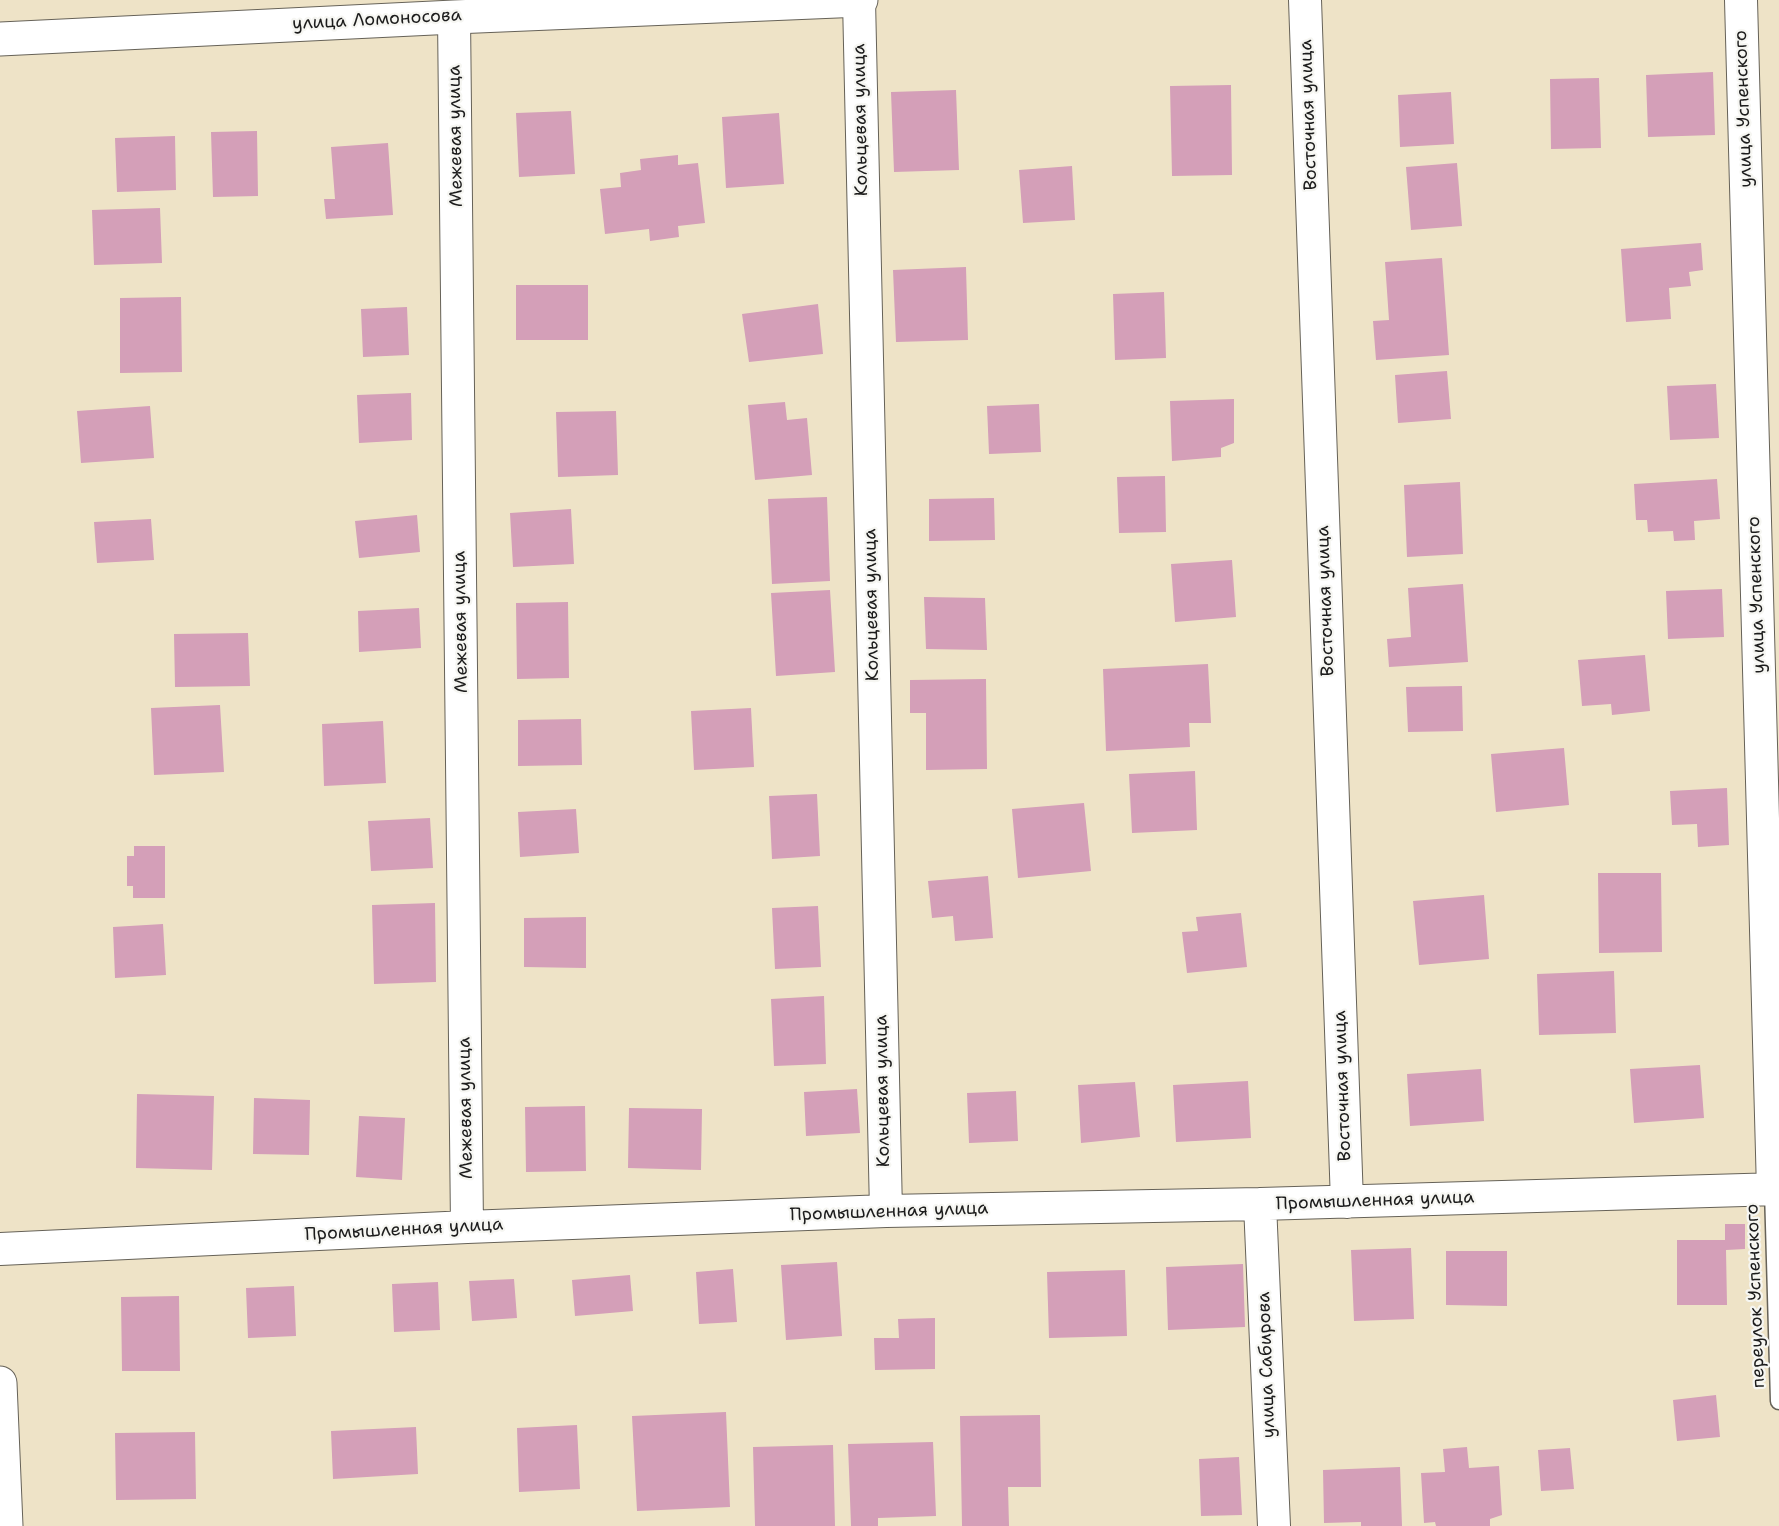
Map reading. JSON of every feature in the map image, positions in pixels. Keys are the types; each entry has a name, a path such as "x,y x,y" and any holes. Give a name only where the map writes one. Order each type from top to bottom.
{"street":[{"name":"улица Ломоносова","path":"0,39 630,5 860,0"},
{"name":"Кольцевая улица","path":"860,0 886,1210"},
{"name":"Восточная улица","path":"1305,0 1347,1202"},
{"name":"улица Успенского","path":"1741,0 1776,1190"},
{"name":"Межевая улица","path":"454,16 468,1227"},
{"name":"Промышленная улица","path":"0,1249 886,1210 1260,1204 1776,1190"},
{"name":"улица Сабирова","path":"1260,1204 1274,1526"},
{"path":"0,1383 6,1526"}],"lane":[{"name":"переулок Успенского","path":"1776,1190 1779,1401"}],"building":[{"path":"1713,72 1715,135 1648,137 1646,75"},
{"path":"1599,78 1601,148 1551,149 1550,79"},
{"path":"1231,85 1232,175 1172,176 1170,86"},
{"path":"956,90 959,170 894,172 891,92"},
{"path":"1451,92 1454,144 1400,147 1398,95"},
{"path":"571,111 575,174 519,177 516,113"},
{"path":"779,113 784,184 726,188 722,117"},
{"path":"257,131 258,196 213,197 211,132"},
{"path":"175,136 176,190 117,192 115,138"},
{"path":"388,143 393,215 326,219 324,199 335,199 331,147"},
{"path":"678,155 678,165 698,163 705,223 678,226 679,237 650,241 649,229 605,234 600,189 621,187 620,173 641,170 640,159"},
{"path":"1457,163 1462,226 1411,230 1406,167"},
{"path":"1072,166 1075,220 1023,223 1019,170"},
{"path":"160,208 162,263 94,265 92,210"},
{"path":"1701,243 1703,270 1689,272 1691,286 1669,288 1671,319 1626,322 1621,249"},
{"path":"1442,258 1449,355 1376,360 1373,321 1389,320 1385,262"},
{"path":"966,267 968,340 896,342 893,270"},
{"path":"516,285 588,285 588,340 516,340"},
{"path":"1164,292 1166,358 1115,360 1113,294"},
{"path":"181,297 182,372 120,373 120,298"},
{"path":"818,304 823,354 749,362 742,314"},
{"path":"407,307 409,355 363,357 361,309"},
{"path":"1447,371 1451,419 1398,423 1395,375"},
{"path":"1716,384 1719,438 1670,440 1667,386"},
{"path":"411,393 412,440 359,443 357,395"},
{"path":"1234,399 1234,443 1221,448 1221,457 1172,461 1170,401"},
{"path":"785,402 787,420 807,418 812,475 755,480 748,405"},
{"path":"1039,404 1041,452 989,454 987,406"},
{"path":"150,406 154,458 81,463 77,411"},
{"path":"616,411 618,475 558,477 556,412"},
{"path":"1165,476 1166,532 1119,533 1117,477"},
{"path":"1717,479 1720,519 1694,521 1695,540 1674,541 1673,531 1648,532 1647,520 1636,520 1634,484"},
{"path":"1460,482 1463,554 1407,557 1404,485"},
{"path":"827,497 830,581 772,584 768,499"},
{"path":"994,498 995,540 929,541 929,499"},
{"path":"571,509 574,564 513,567 510,513"},
{"path":"417,515 420,552 359,558 355,521"},
{"path":"151,519 154,560 97,563 94,522"},
{"path":"1232,560 1236,617 1175,622 1171,564"},
{"path":"1463,584 1468,662 1389,667 1387,639 1411,637 1408,588"},
{"path":"1722,589 1724,637 1668,639 1666,591"},
{"path":"830,590 835,672 776,676 771,593"},
{"path":"924,597 985,598 987,650 926,649"},
{"path":"568,602 569,678 517,679 516,603"},
{"path":"419,608 421,648 359,652 358,611"},
{"path":"248,633 250,686 175,687 174,634"},
{"path":"1645,655 1650,711 1612,715 1611,704 1582,706 1578,660"},
{"path":"1208,664 1211,723 1189,723 1190,747 1106,751 1103,669"},
{"path":"986,679 987,769 926,770 926,713 910,713 910,680"},
{"path":"1462,686 1463,731 1408,732 1406,687"},
{"path":"220,705 224,772 154,775 151,708"},
{"path":"751,708 754,767 694,770 691,711"},
{"path":"581,719 582,765 518,766 518,720"},
{"path":"383,721 386,783 324,786 322,724"},
{"path":"1564,748 1569,805 1496,812 1491,754"},
{"path":"1195,771 1197,830 1132,833 1129,774"},
{"path":"1727,788 1729,845 1698,847 1697,824 1672,825 1670,791"},
{"path":"817,794 820,856 772,859 769,796"},
{"path":"1084,803 1091,871 1018,878 1012,809"},
{"path":"576,809 579,853 520,857 518,812"},
{"path":"430,818 433,868 371,871 368,821"},
{"path":"134,846 165,846 165,898 133,898 133,886 127,886 127,856 134,856"},
{"path":"1598,873 1661,873 1662,952 1599,953"},
{"path":"988,876 993,938 955,941 953,916 932,918 928,881"},
{"path":"1484,895 1489,959 1419,965 1413,901"},
{"path":"435,903 436,982 374,984 372,905"},
{"path":"818,906 821,967 775,969 772,908"},
{"path":"1241,913 1247,967 1187,973 1182,932 1198,931 1196,917"},
{"path":"586,917 586,968 524,967 524,918"},
{"path":"163,924 166,975 115,978 113,927"},
{"path":"1614,971 1616,1033 1539,1035 1537,974"},
{"path":"824,996 826,1064 774,1066 771,999"},
{"path":"1700,1065 1704,1118 1634,1123 1630,1069"},
{"path":"1481,1069 1484,1121 1410,1126 1407,1074"},
{"path":"1248,1081 1251,1138 1176,1142 1173,1085"},
{"path":"1135,1082 1140,1137 1081,1143 1078,1085"},
{"path":"857,1089 860,1133 806,1136 804,1092"},
{"path":"1016,1091 1018,1141 969,1143 967,1093"},
{"path":"137,1094 214,1096 212,1170 136,1168"},
{"path":"254,1098 310,1100 309,1155 253,1154"},
{"path":"585,1106 586,1171 526,1172 525,1107"},
{"path":"629,1108 702,1109 701,1170 628,1168"},
{"path":"359,1116 405,1118 402,1180 356,1177"},
{"path":"1725,1224 1745,1224 1745,1249 1726,1250 1727,1305 1677,1305 1677,1240 1725,1240"},
{"path":"1411,1248 1414,1319 1354,1321 1351,1250"},
{"path":"1446,1251 1507,1251 1507,1306 1446,1305"},
{"path":"837,1262 842,1336 786,1340 781,1265"},
{"path":"1243,1264 1245,1327 1168,1330 1166,1267"},
{"path":"733,1269 737,1322 699,1324 696,1272"},
{"path":"1125,1270 1127,1336 1049,1338 1047,1272"},
{"path":"630,1275 633,1311 575,1316 572,1280"},
{"path":"514,1279 517,1318 472,1321 469,1281"},
{"path":"438,1282 440,1330 394,1332 392,1284"},
{"path":"294,1286 296,1336 248,1338 246,1288"},
{"path":"179,1296 180,1371 122,1371 121,1297"},
{"path":"935,1318 935,1369 875,1370 874,1338 899,1338 898,1319"},
{"path":"1716,1395 1720,1437 1677,1441 1673,1400"},
{"path":"726,1412 730,1507 637,1511 632,1416"},
{"path":"1040,1415 1041,1487 1008,1487 1009,1526 962,1526 960,1416"},
{"path":"577,1425 580,1489 519,1492 517,1428"},
{"path":"416,1427 418,1474 333,1479 331,1431"},
{"path":"195,1432 196,1499 116,1500 115,1433"},
{"path":"933,1442 936,1516 878,1518 878,1526 851,1526 848,1444"},
{"path":"833,1445 835,1526 755,1526 753,1447"},
{"path":"1467,1447 1469,1468 1499,1466 1502,1515 1490,1519 1490,1526 1436,1526 1435,1522 1424,1523 1421,1473 1445,1472 1443,1449"},
{"path":"1570,1448 1574,1489 1541,1491 1538,1450"},
{"path":"1239,1457 1242,1515 1201,1516 1199,1459"},
{"path":"1400,1467 1402,1526 1361,1526 1361,1522 1324,1523 1323,1470"}]}
